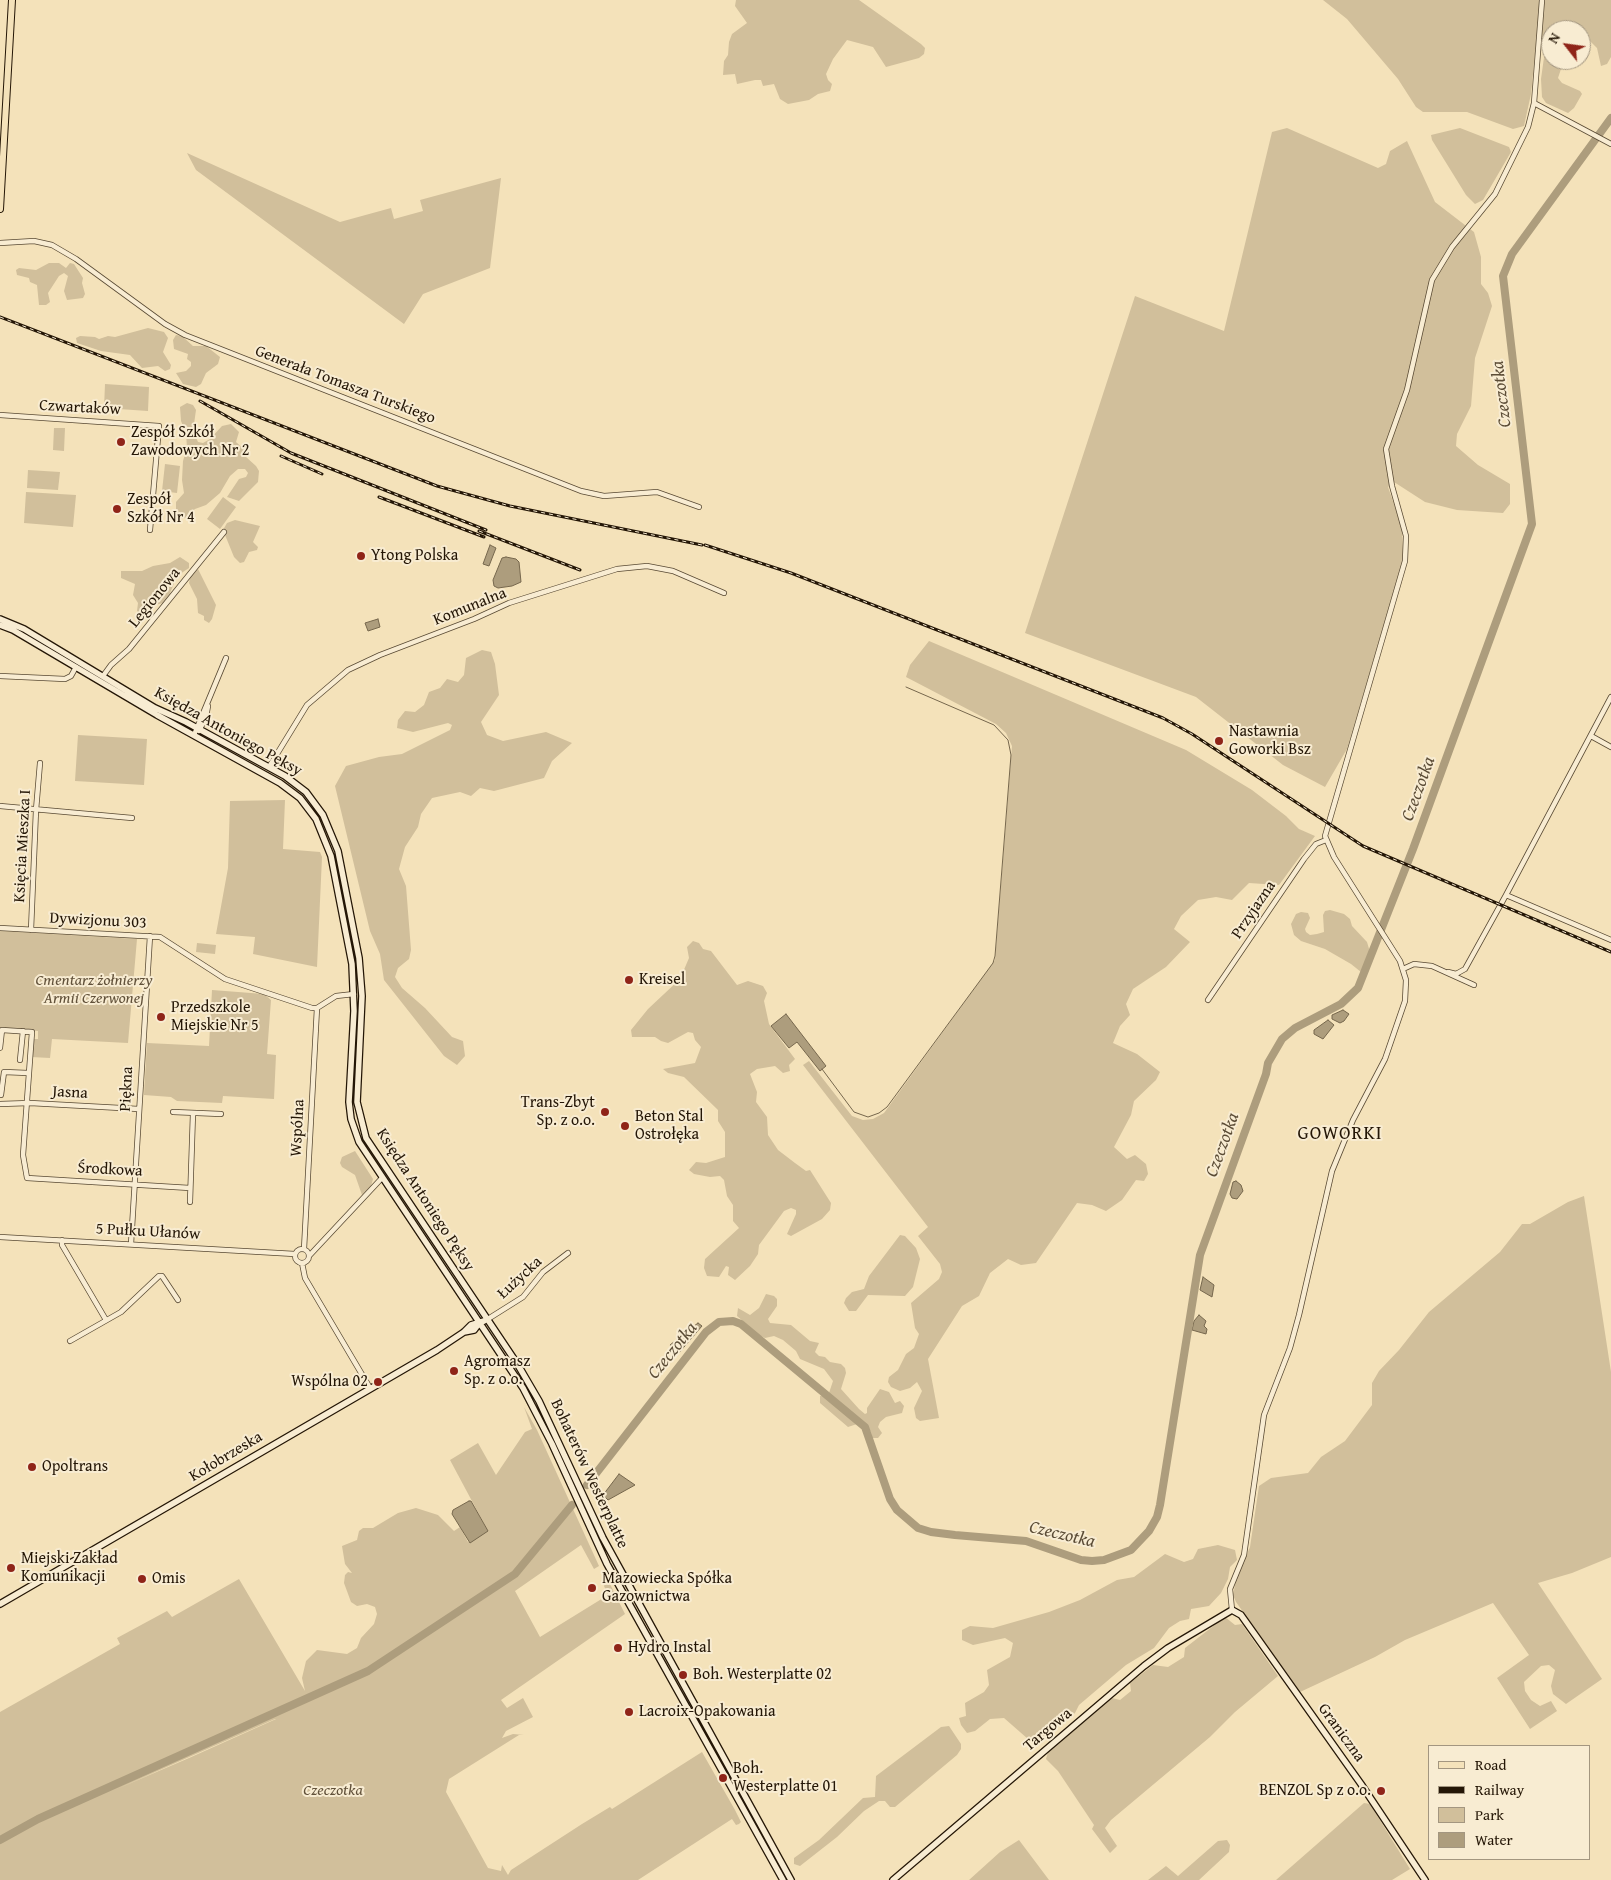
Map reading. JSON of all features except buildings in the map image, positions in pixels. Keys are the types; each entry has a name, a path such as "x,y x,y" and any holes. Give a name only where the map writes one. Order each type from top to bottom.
{"main road":[{"path":"0,209 12,0"},
{"name":"Księdza Antoniego Pęksy","path":"0,619 15,624 156,708 198,728 270,767 294,782 314,802 327,822 338,851 361,973 362,1012 357,1093 358,1113 364,1133 373,1152 488,1319"},
{"name":"Księdza Antoniego Pęksy","path":"0,625 13,630 285,786 300,798 316,819 331,856 350,955 354,994 350,1108 359,1142 381,1179 480,1322"},
{"name":"Kołobrzeska","path":"0,1604 370,1388 464,1332 471,1325 488,1319"},
{"name":"Bohaterów Westerplatte","path":"488,1319 539,1401 614,1560 791,1880"},
{"name":"Bohaterów Westerplatte","path":"480,1322 534,1407 606,1564 783,1880"},
{"name":"Targowa","path":"893,1880 1144,1666 1168,1648 1230,1610"},
{"name":"Graniczna","path":"1230,1610 1241,1615 1361,1784 1425,1880"}],"street":[{"path":"1230,1610 1230,1589 1244,1555 1264,1415 1290,1348 1300,1315 1332,1171 1353,1120 1385,1059 1405,1001 1407,984 1403,969 1326,840 1326,828 1405,561 1406,536 1392,486 1386,449 1407,390 1432,280 1452,247 1495,194 1528,127 1534,103 1540,53 1542,0"},
{"path":"1534,103 1611,144"},
{"name":"Generała Tomasza Turskiego","path":"0,243 34,241 52,245 76,259 165,324 185,335 581,491 604,496 657,492 699,508"},
{"name":"Czwartaków","path":"0,415 159,426 150,530"},
{"name":"Legionowa","path":"103,676 111,665 129,650 224,532"},
{"name":"Komunalna","path":"270,767 307,705 348,670 380,655 474,619 509,603 618,569 647,566 673,571 724,593"},
{"path":"194,735 226,658"},
{"path":"0,676 64,679 71,676 76,667"},
{"path":"1403,969 1414,964 1423,964 1456,974 1465,969 1506,896 1611,697"},
{"path":"1591,736 1611,747"},
{"name":"Księcia Mieszka I","path":"31,930 40,763"},
{"path":"0,806 132,818"},
{"name":"Przyjazna","path":"1208,1000 1304,859 1316,844 1326,840"},
{"path":"1506,896 1611,940"},
{"name":"Dywizjonu 303","path":"0,928 160,937 225,979 317,1008"},
{"name":"Piękna","path":"131,1244 150,936"},
{"path":"1448,972 1474,984"},
{"path":"317,1008 336,996 354,994"},
{"name":"Wspólna","path":"304,1249 317,1008"},
{"path":"0,1048 2,1030 32,1032 25,1105"},
{"path":"20,1060 22,1031"},
{"path":"1,1095 4,1072 28,1073"},
{"name":"Jasna","path":"0,1104 25,1105 30,1103 139,1109"},
{"name":"Środkowa","path":"25,1105 23,1155 27,1178 190,1188"},
{"path":"173,1112 220,1114"},
{"path":"190,1202 193,1112"},
{"path":"302,1263 306,1261 381,1179"},
{"name":"5 Pułku Ułanów","path":"0,1237 295,1254"},
{"path":"62,1240 62,1245 106,1320"},
{"path":"302,1263 296,1261 295,1254 299,1249 304,1249 309,1256"},
{"name":"Łużycka","path":"488,1319 523,1297 543,1272 568,1253"},
{"path":"302,1263 305,1278 370,1388"},
{"path":"70,1341 124,1309 160,1276 178,1300"}],"green space":[{"path":"736,0 859,0 921,44 925,48 924,54 919,58 886,67 873,47 847,40 833,59 826,74 832,84 830,91 818,94 809,100 788,104 780,99 774,84 763,86 761,80 755,80 737,84 735,74 723,75 724,61 728,55 732,34 747,23 735,6"},
{"path":"1323,0 1611,0 1611,57 1607,64 1601,66 1597,48 1591,42 1591,20 1541,20 1541,40 1536,44 1531,94 1524,126 1513,129 1467,112 1423,112 1416,107 1398,79 1347,19"},
{"path":"1542,70 1561,70 1558,78 1562,83 1580,91 1582,94 1574,108 1568,113 1546,103 1542,97"},
{"path":"1287,128 1378,168 1386,164 1390,151 1407,141 1435,202 1474,232 1481,257 1481,284 1488,293 1492,306 1475,358 1471,406 1457,434 1456,446 1478,465 1510,484 1510,504 1503,513 1457,510 1425,502 1394,482 1388,487 1402,527 1403,561 1347,749 1325,787 1283,765 1196,697 1025,633 1135,296 1224,331 1272,132"},
{"path":"1460,128 1509,147 1511,152 1483,200 1475,204 1466,195 1432,140 1431,135"},
{"path":"187,153 340,222 391,208 394,219 423,211 420,200 501,178 490,268 423,294 404,324 196,170"},
{"path":"49,263 59,263 66,268 70,263 74,264 83,278 82,283 85,294 83,298 67,300 64,291 68,276 64,273 59,276 48,293 50,302 46,305 39,305 37,285 30,282 29,278 17,275 16,270 19,268 36,270"},
{"path":"148,328 164,332 168,338 163,352 171,365 170,369 165,371 158,366 142,368 130,355 101,351 77,343 76,338 80,336 99,339 108,336 115,337"},
{"path":"176,335 182,336 193,346 206,346 220,357 218,364 206,373 201,384 196,387 183,384 176,373 186,371 191,366 191,362 187,359 188,354 174,349 173,340"},
{"path":"105,384 149,387 148,411 104,408"},
{"path":"187,403 193,405 196,410 193,431 198,442 203,443 210,439 222,426 231,424 239,432 236,442 245,450 246,457 259,471 258,482 239,501 227,497 239,479 246,477 248,473 245,469 238,469 230,476 220,493 206,505 195,509 185,518 180,519 176,517 176,502 184,493 182,480 183,461 187,448 186,433 181,421 180,407"},
{"path":"54,428 65,428 64,451 53,450"},
{"path":"165,464 180,466 177,493 162,491"},
{"path":"28,470 60,472 58,490 27,488"},
{"path":"26,492 76,495 73,527 24,523"},
{"path":"223,497 236,507 220,529 207,519"},
{"path":"235,520 260,526 253,542 258,547 257,550 249,552 244,562 240,563 234,557 223,530 227,523"},
{"path":"180,557 189,563 189,568 177,576 168,598 163,603 143,608 140,613 137,611 138,603 133,595 135,584 121,578 121,571 142,571 153,566 170,563"},
{"path":"198,569 216,605 209,623 204,620 204,616 198,613 197,599 189,583 190,577"},
{"path":"929,641 1186,750 1252,790 1286,816 1299,829 1315,836 1279,885 1249,883 1232,900 1216,897 1198,900 1181,916 1174,929 1190,942 1166,967 1133,989 1126,1004 1130,1015 1120,1026 1113,1043 1137,1054 1160,1072 1156,1080 1134,1101 1131,1115 1114,1147 1127,1159 1135,1155 1146,1164 1148,1174 1144,1181 1136,1180 1122,1200 1106,1211 1092,1205 1077,1203 1036,1263 1021,1265 1008,1259 990,1273 979,1296 962,1306 928,1359 939,1418 920,1421 916,1418 914,1408 922,1391 917,1382 910,1388 900,1391 891,1387 888,1382 889,1377 898,1370 906,1354 914,1348 919,1334 915,1328 911,1303 939,1279 942,1272 940,1264 918,1236 928,1227 803,1065 809,1061 852,1116 863,1120 873,1119 884,1113 995,960 1012,746 1006,733 996,724 906,677 910,665"},
{"path":"482,650 491,652 495,664 499,695 481,722 487,735 503,741 546,732 572,743 552,761 544,778 494,791 480,788 471,796 460,792 432,798 421,814 418,827 405,847 399,869 406,886 411,950 409,959 398,968 395,977 402,988 425,1008 452,1037 463,1041 465,1056 457,1065 444,1056 384,980 380,954 370,931 335,786 346,766 379,757 402,754 450,730 452,725 448,723 413,732 397,728 398,720 405,711 415,712 424,705 429,692 440,688 447,679 458,682 464,675 466,658"},
{"path":"78,735 147,739 144,785 75,781"},
{"path":"285,800 283,849 320,852 322,857 317,967 253,954 255,937 216,934 228,868 230,801"},
{"path":"1330,910 1344,914 1350,919 1352,926 1367,942 1370,952 1361,972 1325,949 1301,941 1294,935 1291,924 1296,914 1301,912 1308,913 1310,918 1305,929 1310,935 1324,932 1323,915 1325,911"},
{"name":"Cmentarz żołnierzy Armii Czerwonej","path":"0,931 137,939 128,1043 52,1039 50,1058 31,1057 33,1039 38,1039 38,1031 0,1028"},
{"path":"693,941 699,943 703,949 711,951 737,985 748,981 763,986 767,993 764,1001 769,1024 795,1059 789,1065 790,1071 783,1073 775,1066 757,1069 750,1074 757,1092 756,1102 767,1117 768,1135 778,1150 806,1171 810,1170 831,1203 830,1210 822,1219 791,1236 787,1234 796,1210 791,1208 784,1211 759,1245 758,1254 750,1266 735,1280 728,1275 729,1267 726,1266 719,1277 707,1276 704,1268 705,1259 739,1228 733,1221 733,1205 727,1196 724,1180 720,1176 710,1177 694,1174 689,1170 696,1162 706,1163 725,1157 725,1132 718,1121 718,1110 684,1077 668,1073 663,1069 695,1063 701,1047 695,1040 693,1033 688,1032 668,1043 655,1037 632,1037 631,1030 648,1009 680,979 689,958 687,947"},
{"path":"197,943 216,945 215,954 196,952"},
{"path":"212,990 264,994 271,1000 267,1054 276,1055 274,1099 223,1096 222,1103 177,1101 171,1097 144,1095 147,1043 209,1046"},
{"path":"355,1151 373,1179 371,1186 362,1195 355,1175 342,1167 340,1163 342,1157"},
{"path":"1584,1196 1611,1372 1611,1557 1572,1573 1538,1583 1602,1679 1566,1704 1553,1694 1551,1686 1555,1670 1549,1665 1541,1666 1524,1682 1525,1691 1531,1700 1540,1706 1551,1701 1557,1711 1530,1729 1497,1678 1529,1655 1493,1603 1405,1640 1375,1657 1300,1692 1236,1602 1233,1595 1236,1580 1250,1547 1259,1486 1271,1478 1308,1473 1321,1457 1345,1441 1372,1405 1372,1383 1379,1371 1399,1350 1429,1312 1500,1252 1522,1224 1530,1224 1568,1202"},
{"path":"900,1235 905,1236 916,1248 920,1259 913,1287 905,1296 868,1295 856,1311 849,1311 844,1303 846,1298 852,1292 864,1289 869,1276"},
{"path":"766,1294 777,1299 777,1306 768,1319 770,1323 791,1325 810,1341 819,1343 815,1352 819,1356 825,1357 830,1362 841,1364 845,1368 846,1373 841,1389 865,1414 880,1389 889,1392 895,1403 900,1401 904,1406 902,1413 886,1417 880,1422 878,1427 882,1433 878,1438 872,1438 871,1432 863,1422 848,1427 820,1403 820,1396 829,1393 833,1381 824,1369 800,1359 796,1351 783,1340 774,1336 765,1338 759,1335 737,1316 738,1308 750,1315 759,1308"},
{"path":"524,1407 537,1430 599,1566 594,1569 581,1545 515,1591 540,1637 608,1595 604,1586 608,1580 625,1614 501,1700 507,1708 523,1698 533,1717 506,1731 502,1738 513,1734 524,1735 519,1735 449,1779 446,1792 488,1868 501,1871 502,1865 508,1875 511,1870 582,1824 610,1807 612,1809 702,1752 735,1810 741,1822 739,1824 736,1825 732,1819 638,1880 0,1880 0,1712 120,1644 117,1638 167,1611 172,1617 239,1579 305,1691 302,1678 306,1661 317,1650 347,1654 357,1648 361,1638 374,1624 377,1614 375,1607 367,1604 357,1606 351,1602 344,1583 345,1575 348,1572 352,1573 345,1564 342,1546 357,1540 359,1531 363,1528 373,1528 398,1513 416,1508 438,1515 454,1531 460,1527 468,1542 488,1531 450,1460 478,1443 496,1475 525,1432 532,1429","holes":["276,1719 189,1758 117,1789"]},
{"path":"1218,1545 1235,1550 1237,1560 1230,1567 1228,1579 1221,1593 1209,1606 1191,1609 1189,1619 1180,1621 1169,1628 1154,1648 1126,1665 1079,1705 1075,1713 1063,1723 1038,1740 1028,1739 1004,1718 990,1719 975,1731 967,1733 961,1725 959,1718 966,1716 965,1703 984,1692 989,1685 987,1670 1010,1657 1013,1643 1005,1638 973,1645 962,1640 962,1630 970,1626 993,1628 1049,1612 1080,1600 1117,1580 1134,1577 1165,1554 1184,1562 1193,1559 1198,1549"},
{"path":"1225,1617 1235,1625 1242,1624 1278,1676 1235,1712 1210,1737 1111,1820 1105,1828 1117,1846 1110,1853 1092,1829 1094,1825 1058,1771 1046,1759 1048,1752 1112,1698 1120,1700 1131,1691 1130,1683 1153,1665 1168,1667 1184,1657 1185,1648"},
{"path":"949,1726 961,1744 961,1749 957,1755 895,1807 890,1807 885,1801 879,1801 864,1811 837,1837 800,1866 794,1864 794,1858 819,1840 863,1798 875,1797 876,1776 941,1727"},
{"path":"1364,1803 1370,1804 1410,1869 1392,1880 1276,1880"},
{"path":"1019,1840 1049,1880 969,1880 1000,1852"},
{"path":"1227,1840 1230,1845 1229,1852 1199,1880 1148,1880 1166,1866 1178,1876 1218,1841"}],"water":[{"path":"490,545 496,548 489,566 483,564"},
{"path":"502,558 516,559 519,562 521,582 512,586 498,588 494,586 493,580"},
{"path":"378,619 380,627 368,631 365,623"},
{"path":"1343,1010 1349,1014 1344,1021 1340,1023 1332,1019 1332,1015"},
{"path":"786,1014 826,1066 820,1071 797,1042 789,1048 771,1026"},
{"path":"1328,1020 1334,1025 1323,1039 1314,1034 1314,1030"},
{"path":"1236,1181 1241,1185 1243,1191 1237,1199 1232,1198 1230,1194 1233,1182"},
{"path":"1203,1277 1214,1285 1212,1297 1200,1290"},
{"path":"1199,1315 1206,1321 1204,1326 1207,1329 1206,1334 1192,1330 1194,1321"},
{"path":"698,1323 702,1326 678,1354 670,1345"},
{"path":"619,1474 635,1485 608,1500 603,1495"},
{"path":"471,1501 488,1531 470,1543 452,1514 453,1510"}],"waterway":[{"name":"Czeczotka","path":"587,1485 706,1332 719,1322 733,1321 741,1324 865,1427 890,1499 897,1510 918,1528 931,1532 955,1535 1026,1541 1081,1560 1092,1561 1104,1560 1131,1550 1149,1531 1157,1517 1160,1505 1200,1255 1266,1074 1268,1063 1282,1039 1295,1028 1341,1004 1358,988 1413,849 1532,524 1503,276 1512,254 1611,118"},
{"path":"822,1069 854,1112 868,1117 879,1113 887,1107 993,963 995,956 1011,755 1008,740 994,725 906,687"},
{"name":"Czeczotka","path":"0,1840 38,1819 368,1671 515,1574 572,1505"}],"railway":[{"path":"0,317 437,486 510,506 702,545"},
{"path":"200,401 291,453 486,530"},
{"path":"281,456 322,474"},
{"path":"379,497 484,537"},
{"path":"479,531 580,570"},
{"path":"705,545 791,573 1163,718 1192,734 1363,846 1611,952"}],"place":[{"name":"Zespół Szkół Zawodowych Nr 2","path":"121,442"},
{"name":"Zespół Szkół Nr 4","path":"117,509"},
{"name":"Ytong Polska","path":"361,556"},
{"name":"Nastawnia Goworki Bsz","path":"1219,741"},
{"name":"Kreisel","path":"629,980"},
{"name":"Przedszkole Miejskie Nr 5","path":"161,1017"},
{"name":"Trans-Zbyt Sp. z o.o.","path":"605,1112"},
{"name":"Beton Stal Ostrołęka","path":"625,1126"},
{"name":"Agromasz Sp. z o.o.","path":"454,1371"},
{"name":"Wspólna 02","path":"378,1382"},
{"name":"Opoltrans","path":"32,1467"},
{"name":"Miejski Zakład Komunikacji","path":"11,1568"},
{"name":"Omis","path":"142,1579"},
{"name":"Mazowiecka Spółka Gazownictwa","path":"592,1588"},
{"name":"Hydro Instal","path":"618,1648"},
{"name":"Boh. Westerplatte 02","path":"683,1675"},
{"name":"Lacroix-Opakowania","path":"629,1712"},
{"name":"Boh. Westerplatte 01","path":"723,1778"},
{"name":"BENZOL Sp z o.o.","path":"1381,1791"}],"district":[{"name":"GOWORKI","path":"1340,1134"}]}
